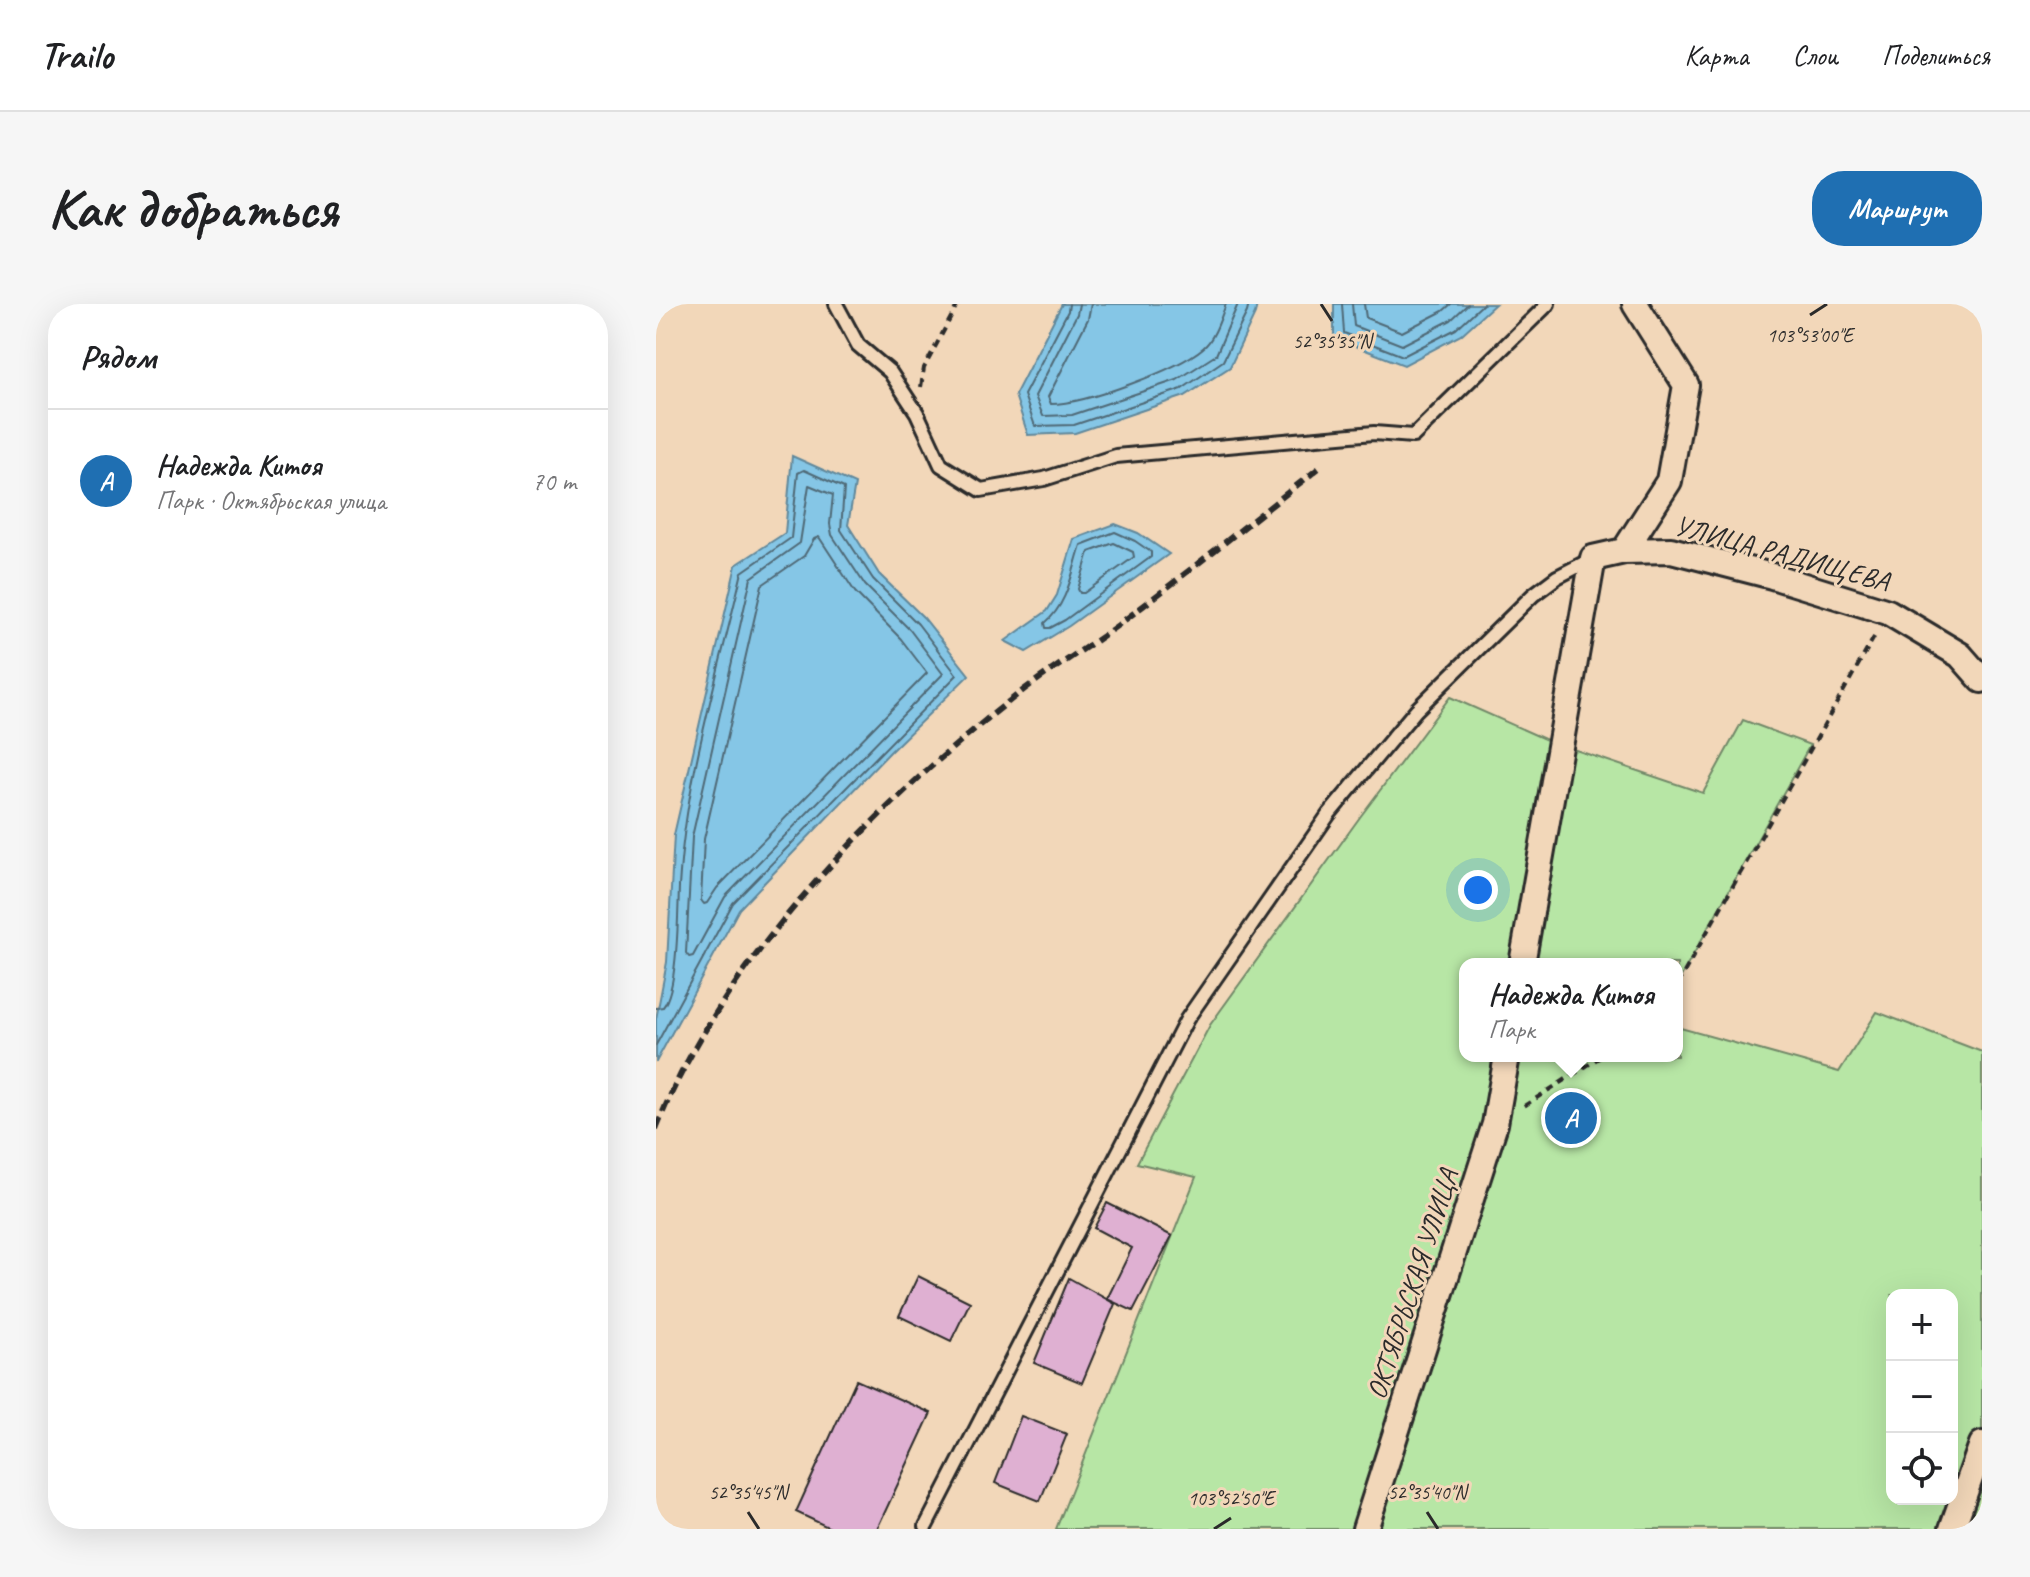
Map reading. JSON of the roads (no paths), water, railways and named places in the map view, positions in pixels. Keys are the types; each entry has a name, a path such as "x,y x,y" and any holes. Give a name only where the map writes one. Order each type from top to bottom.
{"street":[{"path":"1624,551 1669,481 1686,385 1635,304"},
{"name":"УЛИЦА РАДИЩЕВА","path":"1593,558 1624,551 1671,550 1772,576 1888,612 1960,655 1982,680"},
{"path":"1523,958 1593,558"},
{"name":"ОКТЯБРЬСКАЯ УЛИЦА","path":"1365,1529 1495,1124 1506,1062"},
{"path":"1952,1529 1982,1444"}],"lane":[{"path":"836,304 858,345 890,372 917,413 941,465 981,490 1044,479 1116,456 1374,433 1413,436 1548,304"},
{"path":"926,1526 1187,1019 1329,814 1416,710 1533,595 1557,577 1593,558"}],"water":[{"path":"1062,304 1257,304 1230,367 1185,396 1075,433 1028,435 1015,395"},
{"path":"1334,304 1495,304 1461,335 1404,365 1334,338"},
{"path":"792,456 855,484 848,525 879,574 924,618 969,675 739,909 656,1062 656,1019 667,962 674,835 736,565 785,533"},
{"path":"1115,524 1138,533 1169,554 1069,626 1026,652 1005,641 1047,611 1057,595 1074,539"}],"railway":[{"path":"656,1129 684,1067 761,948 807,892 907,788 1012,699 1122,622 1323,465"}],"place":[{"name":"Надежда Китоя","path":"1571,1118"}]}
